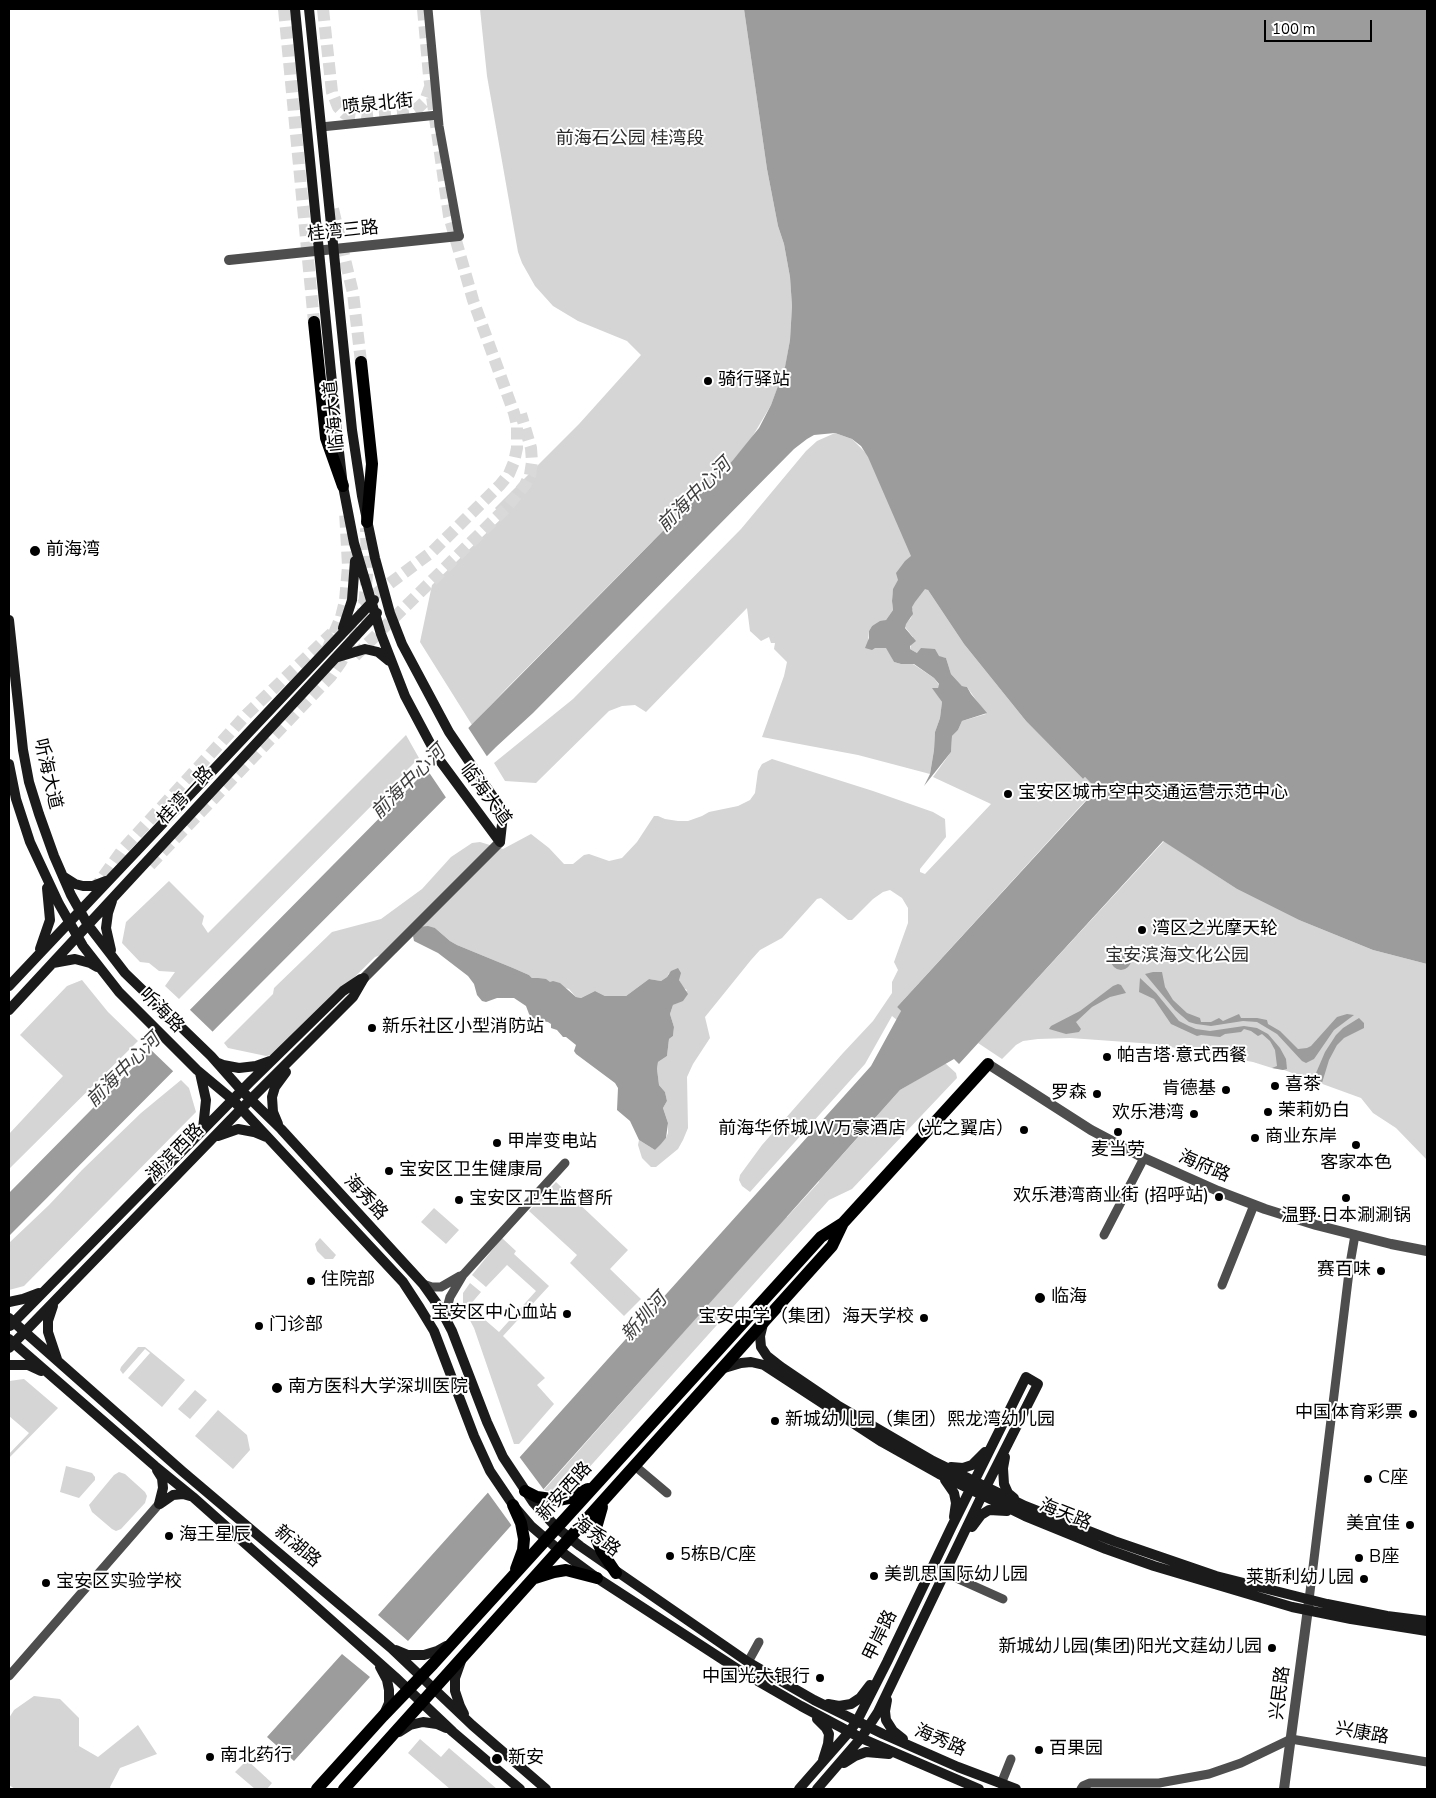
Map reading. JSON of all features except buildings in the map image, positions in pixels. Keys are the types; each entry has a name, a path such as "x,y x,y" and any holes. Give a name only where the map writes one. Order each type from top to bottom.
{"main road":[{"name":"临海大道","path":"295,9 343,486 354,543 375,616 405,696 438,758 500,842"},
{"name":"临海大道","path":"309,9 352,430 367,522 387,604 402,644 424,687 458,745 500,808 502,815 500,842"},
{"path":"314,322 326,438 343,486"},
{"path":"361,362 372,464 367,522"},
{"path":"340,634 352,600 355,576 354,543"},
{"name":"桂湾一路","path":"9,986 383,590"},
{"name":"桂湾一路","path":"9,1010 387,604"},
{"name":"听海大道","path":"9,620 26,767 38,814 62,876 88,925"},
{"path":"335,658 357,650 372,650 384,656 392,665"},
{"name":"听海大道","path":"9,764 19,812 30,842 45,877 77,937"},
{"path":"62,876 75,884 83,886 98,884 109,879"},
{"path":"38,954 50,920 50,904 45,877"},
{"path":"114,897 108,913 106,930 115,958"},
{"name":"听海路","path":"88,925 125,973 213,1059 242,1091"},
{"name":"听海路","path":"77,937 112,984 199,1071 232,1100"},
{"path":"53,963 64,960 80,960 90,963 102,971"},
{"name":"湖滨西路","path":"10,1343 25,1332 241,1109 353,997 364,978"},
{"name":"湖滨西路","path":"10,1323 343,991 364,978"},
{"path":"281,1130 273,1112 272,1100 275,1087 311,1038"},
{"path":"213,1059 223,1065 240,1068 256,1066 273,1060"},
{"name":"新安西路","path":"344,1789 820,1260 832,1246 844,1223 988,1064"},
{"path":"199,1071 206,1100 203,1129"},
{"name":"海秀路","path":"242,1091 281,1130 423,1284 446,1320 457,1342 487,1422 503,1457 525,1491"},
{"name":"海秀路","path":"232,1100 280,1148 403,1282 420,1308 441,1347 474,1436 490,1471 513,1505"},
{"path":"213,1138 238,1129 254,1132 271,1139"},
{"path":"280,1148 279,1143 282,1140 286,1138 290,1140"},
{"name":"新安西路","path":"317,1789 809,1250 822,1237 844,1223"},
{"path":"809,1250 820,1260"},
{"path":"9,1302 23,1299 45,1290"},
{"path":"58,1298 49,1314 48,1328 52,1347 58,1362"},
{"name":"海天路","path":"765,1319 760,1342 763,1352 767,1356 838,1405 972,1486"},
{"name":"新湖路","path":"10,1323 25,1332 168,1459 391,1648 472,1725 546,1789"},
{"name":"新湖路","path":"10,1343 51,1375 193,1497 453,1732 520,1789"},
{"name":"海天路","path":"720,1370 741,1363 751,1362 764,1365 866,1432 939,1474 984,1491 1106,1549 1154,1566 1308,1606 1351,1620 1427,1631"},
{"path":"9,1365 28,1365 51,1375"},
{"name":"甲岸路","path":"800,1789 857,1721 1026,1377 1038,1384 984,1491 890,1687 869,1727 817,1789"},
{"path":"82,1402 80,1398 82,1392 87,1390 92,1392"},
{"path":"932,1461 958,1468 968,1466 980,1458 995,1439"},
{"path":"1008,1444 1003,1468 1004,1484 1008,1493 1025,1511"},
{"path":"155,1466 161,1475 163,1483 163,1494 159,1504"},
{"path":"939,1474 954,1493 955,1508 952,1526"},
{"path":"525,1491 535,1500 563,1500 595,1486"},
{"path":"159,1504 169,1496 178,1494 187,1494 193,1497"},
{"name":"海秀路","path":"535,1500 557,1528 616,1573 748,1662 814,1700 869,1727 1016,1789"},
{"path":"603,1502 596,1528 597,1540 602,1552 616,1573"},
{"path":"513,1505 520,1516 523,1534 521,1557 513,1576"},
{"path":"955,1551 977,1519 989,1510 1025,1511"},
{"name":"海秀路","path":"520,1516 546,1540 597,1578 742,1672 861,1738 979,1789"},
{"path":"533,1579 548,1573 566,1570 597,1578"},
{"name":"海天路","path":"1308,1606 1427,1621"},
{"path":"391,1648 408,1654 424,1655 437,1651 455,1640"},
{"path":"375,1660 384,1675 389,1690 389,1703 383,1716"},
{"path":"461,1660 456,1672 455,1691 460,1706 472,1725"},
{"path":"814,1700 840,1706 851,1704 860,1698 887,1662"},
{"path":"890,1687 885,1711 887,1723 901,1738 918,1749"},
{"path":"801,1706 823,1724 828,1731 828,1744 822,1764"},
{"path":"389,1740 403,1728 417,1723 429,1722 453,1732"},
{"path":"832,1773 855,1756 866,1752 901,1756"}],"street":[{"path":"309,9 314,9"},
{"path":"428,9 438,115 444,157 460,236"},
{"name":"喷泉北街","path":"321,127 438,115"},
{"name":"桂湾三路","path":"229,260 460,236"},
{"name":"湖滨西路","path":"364,978 500,842"},
{"name":"海府路","path":"988,1064 1091,1130 1144,1158 1254,1205 1297,1220 1355,1236 1427,1251"},
{"path":"1104,1235 1144,1158"},
{"path":"446,1320 450,1297 463,1275 565,1163"},
{"path":"1222,1285 1254,1205"},
{"path":"1308,1606 1355,1236"},
{"path":"423,1284 432,1287 441,1286 463,1275"},
{"path":"635,1466 667,1493"},
{"path":"9,1676 159,1504"},
{"path":"945,1573 1003,1599"},
{"name":"兴民路","path":"1284,1789 1308,1606"},
{"path":"748,1662 759,1642"},
{"path":"1081,1789 1090,1783 1159,1784 1209,1774 1241,1764 1291,1739"},
{"name":"兴康路","path":"1291,1739 1427,1762"},
{"path":"1001,1784 1011,1759"}],"green space":[{"name":"前海石公园 桂湾段","path":"480,9 744,9 767,169 778,226 784,244 790,277 792,306 790,340 785,368 771,405 751,439 733,460 472,725 420,642 432,585 503,517 495,508 579,424 641,355 627,341 578,321 553,306 535,286 522,263 518,252 487,76"},
{"path":"835,433 852,439 868,455 928,590 964,644 1026,721 1083,779 1085,777 1097,788 897,1007 901,1011 897,1020 892,1016 865,1064 750,1192 742,1186 739,1180 740,1175 762,1145 873,1021 892,993 892,982 898,970 894,962 908,923 908,908 902,898 890,890 883,892 873,899 852,920 848,920 821,898 817,899 782,938 760,950 751,960 705,1017 710,1038 687,1077 688,1128 678,1149 656,1167 651,1167 642,1158 638,1145 639,1140 655,1150 668,1133 668,1123 663,1108 667,1101 665,1092 659,1085 657,1069 658,1062 667,1056 669,1039 673,1036 674,1027 670,1014 673,1005 679,1002 687,990 683,988 679,980 669,973 661,981 649,979 626,996 605,996 595,991 581,998 576,997 569,989 532,978 529,975 457,945 435,928 418,927 413,936 396,953 375,957 276,1054 266,1056 228,1048 224,1043 273,994 274,988 332,932 381,919 422,889 451,857 472,843 480,842 503,849 531,834 549,848 564,864 573,864 584,855 589,854 609,861 622,858 637,842 654,816 688,821 709,812 738,806 750,800 755,793 758,771 762,764 772,759 873,791 933,812 945,819 946,837 920,869 920,872 925,874 991,804 933,777 951,752 952,736 958,730 962,721 986,714 967,687 962,686 951,674 946,658 917,653 910,649 913,637 905,627 905,624 911,618 913,611 898,582 893,590 893,610 886,620 872,626 869,631 868,642 875,648 887,648 894,662 913,664 934,678 939,685 938,688 933,688 942,702 940,718 935,732 930,774 858,755 762,737 784,676 787,662 774,649 775,643 771,643 769,637 761,641 750,631 747,608 646,712 635,705 622,706 609,711 536,783 505,781 494,763 573,699 741,529 806,451 817,441"},
{"path":"406,735 419,758 179,999 165,986 175,972 159,971 149,963 140,962 122,943 126,922 169,881 204,916 202,924 208,933"},
{"name":"宝安滨海文化公园","path":"1164,841 1237,889 1299,920 1373,950 1427,964 1427,1160 1396,1128 1373,1113 1361,1098 1284,1070 1253,1062 1154,1044 1070,1038 1038,1039 1023,1041 1016,1045 1002,1059 978,1043"},
{"path":"82,980 108,1012 138,1041 9,1169 9,1134 63,1076 20,1035 67,986"},
{"path":"945,1063 956,1073 957,1078 852,1189 829,1200 568,1491 544,1490 900,1090"},
{"path":"181,1080 189,1088 196,1112 24,1286 9,1290 9,1243 141,1113"},
{"path":"556,1182 628,1250 610,1269 641,1299 624,1316 570,1263 577,1255 529,1211"},
{"path":"434,1208 459,1230 446,1244 421,1222"},
{"path":"320,1238 336,1255 333,1259 325,1259 317,1251 315,1244"},
{"path":"502,1238 516,1251 514,1254 549,1286 503,1336 545,1378 537,1385 554,1404 519,1444 514,1444 474,1328 463,1307 463,1293 470,1283 481,1292 469,1306 499,1332 536,1291 507,1265 486,1287 472,1275"},
{"path":"138,1347 145,1347 185,1380 162,1407 128,1378 150,1353 145,1349 123,1374 120,1370"},
{"path":"24,1379 58,1408 9,1458 9,1454 29,1433 9,1416 9,1381"},
{"path":"195,1390 207,1400 190,1419 178,1409"},
{"path":"218,1410 247,1435 250,1450 233,1469 195,1436"},
{"path":"66,1466 92,1473 95,1477 95,1480 79,1498 60,1492"},
{"path":"119,1472 125,1474 147,1496 145,1503 121,1529 116,1531 92,1512 89,1505 114,1475"},
{"path":"34,1696 60,1699 79,1718 79,1746 98,1757 138,1725 157,1754 120,1768 110,1787 111,1789 15,1789 9,1785 9,1718 14,1710"},
{"path":"420,1739 441,1757 449,1748 497,1789 450,1789 408,1753"},
{"path":"247,1760 272,1783 267,1789 255,1789 235,1772"}],"water":[{"name":"新圳河","path":"744,9 1427,9 1427,964 1373,950 1299,920 1237,889 1163,841 959,1064 954,1059 900,1090 408,1641 378,1615 871,1066 901,1011 897,1007 1097,789 1085,777 1083,779 1026,721 964,644 928,590 925,589 912,607 913,614 905,628 916,641 910,646 910,649 917,653 921,648 935,649 939,656 946,658 951,674 962,686 967,687 987,713 962,721 958,730 952,736 951,752 924,786 930,774 935,732 940,718 942,702 932,688 938,688 939,684 934,678 914,664 894,662 886,648 875,648 872,650 865,648 872,626 886,620 893,610 893,589 898,580 896,573 911,556 868,457 861,446 852,439 835,433 814,435 794,449 533,713 496,747 9,1236 9,1193 733,460 759,428 771,405 785,367 790,340 792,306 790,277 784,244 778,226 767,169"},
{"path":"428,926 435,928 457,945 529,975 532,978 560,983 576,997 581,998 595,991 605,996 626,996 649,979 661,981 671,971 678,968 681,973 679,980 688,994 683,1001 673,1005 670,1014 674,1027 673,1036 669,1039 667,1056 658,1062 659,1085 665,1092 667,1101 663,1108 668,1123 666,1138 661,1144 655,1150 639,1140 630,1121 617,1110 618,1088 615,1083 576,1054 574,1051 576,1045 566,1037 563,1037 557,1030 551,1028 551,1024 534,1020 526,1006 514,998 497,998 486,1002 482,1001 468,976 438,953 414,941 413,936 418,927"},
{"path":"1121,950 1128,953 1131,960 1128,967 1121,970 1114,967 1111,960 1114,953"},
{"path":"1162,972 1165,987 1173,1000 1187,1013 1200,1018 1201,1022 1211,1022 1219,1018 1223,1021 1239,1014 1241,1018 1267,1020 1268,1024 1280,1031 1298,1049 1311,1046 1337,1017 1347,1014 1354,1015 1334,1030 1314,1059 1306,1063 1277,1034 1257,1022 1243,1021 1211,1026 1189,1022 1175,1010 1145,974"},
{"path":"1140,978 1156,993 1179,1021 1189,1026 1210,1031 1244,1026 1257,1028 1268,1034 1280,1048 1286,1059 1287,1069 1272,1068 1277,1066 1275,1050 1270,1041 1262,1034 1258,1036 1244,1029 1241,1032 1225,1034 1220,1037 1197,1036 1171,1024 1154,999 1139,992"},
{"path":"1118,984 1121,985 1126,993 1110,997 1092,1007 1076,1022 1081,1029 1079,1032 1066,1034 1049,1029 1051,1026 1080,1011"},
{"path":"1359,1018 1364,1023 1364,1028 1344,1038 1337,1045 1329,1060 1322,1083 1313,1080 1325,1052 1336,1035"},
{"path":"342,1654 370,1677 294,1761 267,1737"}],"pier":[{"path":"467,726 488,758 447,799 426,768"},
{"path":"188,1008 214,1033 175,1073 149,1048"},
{"path":"518,1455 544,1490 512,1526 486,1490"}],"tunnel":[{"path":"284,9 314,322"},
{"path":"323,9 332,92 338,107 345,114 364,117 412,112 425,101 430,87"},
{"path":"361,605 433,551 500,485 509,474 517,448 517,425 514,413 473,300 449,216 429,76 423,9"},
{"path":"333,209 353,293 361,362"},
{"path":"355,656 506,508 525,485 530,475 532,462 531,448 521,414"},
{"path":"327,650 341,617 345,601 348,566 345,511"},
{"path":"150,865 331,676 341,662 356,634 364,607 367,574 366,528"},
{"path":"93,891 123,849 247,714 332,633"}],"place":[{"name":"骑行驿站","path":"708,381"},
{"name":"前海湾","path":"35,551"},
{"name":"宝安区城市空中交通运营示范中心","path":"1008,794"},
{"name":"湾区之光摩天轮","path":"1142,930"},
{"name":"新乐社区小型消防站","path":"372,1028"},
{"name":"帕吉塔·意式西餐","path":"1107,1057"},
{"name":"喜茶","path":"1275,1086"},
{"name":"肯德基","path":"1226,1090"},
{"name":"罗森","path":"1097,1094"},
{"name":"茉莉奶白","path":"1268,1112"},
{"name":"欢乐港湾","path":"1194,1114"},
{"name":"前海华侨城JW万豪酒店（光之翼店）","path":"1024,1130"},
{"name":"麦当劳","path":"1118,1132"},
{"name":"商业东岸","path":"1255,1138"},
{"name":"甲岸变电站","path":"497,1143"},
{"name":"客家本色","path":"1356,1145"},
{"name":"宝安区卫生健康局","path":"389,1171"},
{"name":"欢乐港湾商业街 (招呼站)","path":"1219,1197"},
{"name":"温野·日本涮涮锅","path":"1346,1198"},
{"name":"宝安区卫生监督所","path":"459,1200"},
{"name":"赛百味","path":"1381,1271"},
{"name":"住院部","path":"311,1281"},
{"name":"临海","path":"1040,1298"},
{"name":"宝安区中心血站","path":"567,1314"},
{"name":"宝安中学（集团）海天学校","path":"924,1318"},
{"name":"门诊部","path":"259,1326"},
{"name":"南方医科大学深圳医院","path":"277,1388"},
{"name":"中国体育彩票","path":"1413,1414"},
{"name":"新城幼儿园（集团）熙龙湾幼儿园","path":"775,1421"},
{"name":"C座","path":"1368,1479"},
{"name":"美宜佳","path":"1410,1525"},
{"name":"海王星辰","path":"169,1536"},
{"name":"5栋B/C座","path":"670,1556"},
{"name":"B座","path":"1359,1558"},
{"name":"美凯思国际幼儿园","path":"874,1576"},
{"name":"莱斯利幼儿园","path":"1364,1579"},
{"name":"宝安区实验学校","path":"46,1583"},
{"name":"新城幼儿园(集团)阳光文莛幼儿园","path":"1272,1648"},
{"name":"中国光大银行","path":"820,1678"},
{"name":"百果园","path":"1039,1750"},
{"name":"南北药行","path":"210,1757"},
{"name":"新安","path":"497,1759"}],"water label":[{"name":"前海中心河","path":"695,496"},
{"name":"前海中心河","path":"409,783"},
{"name":"前海中心河","path":"124,1071"}]}
